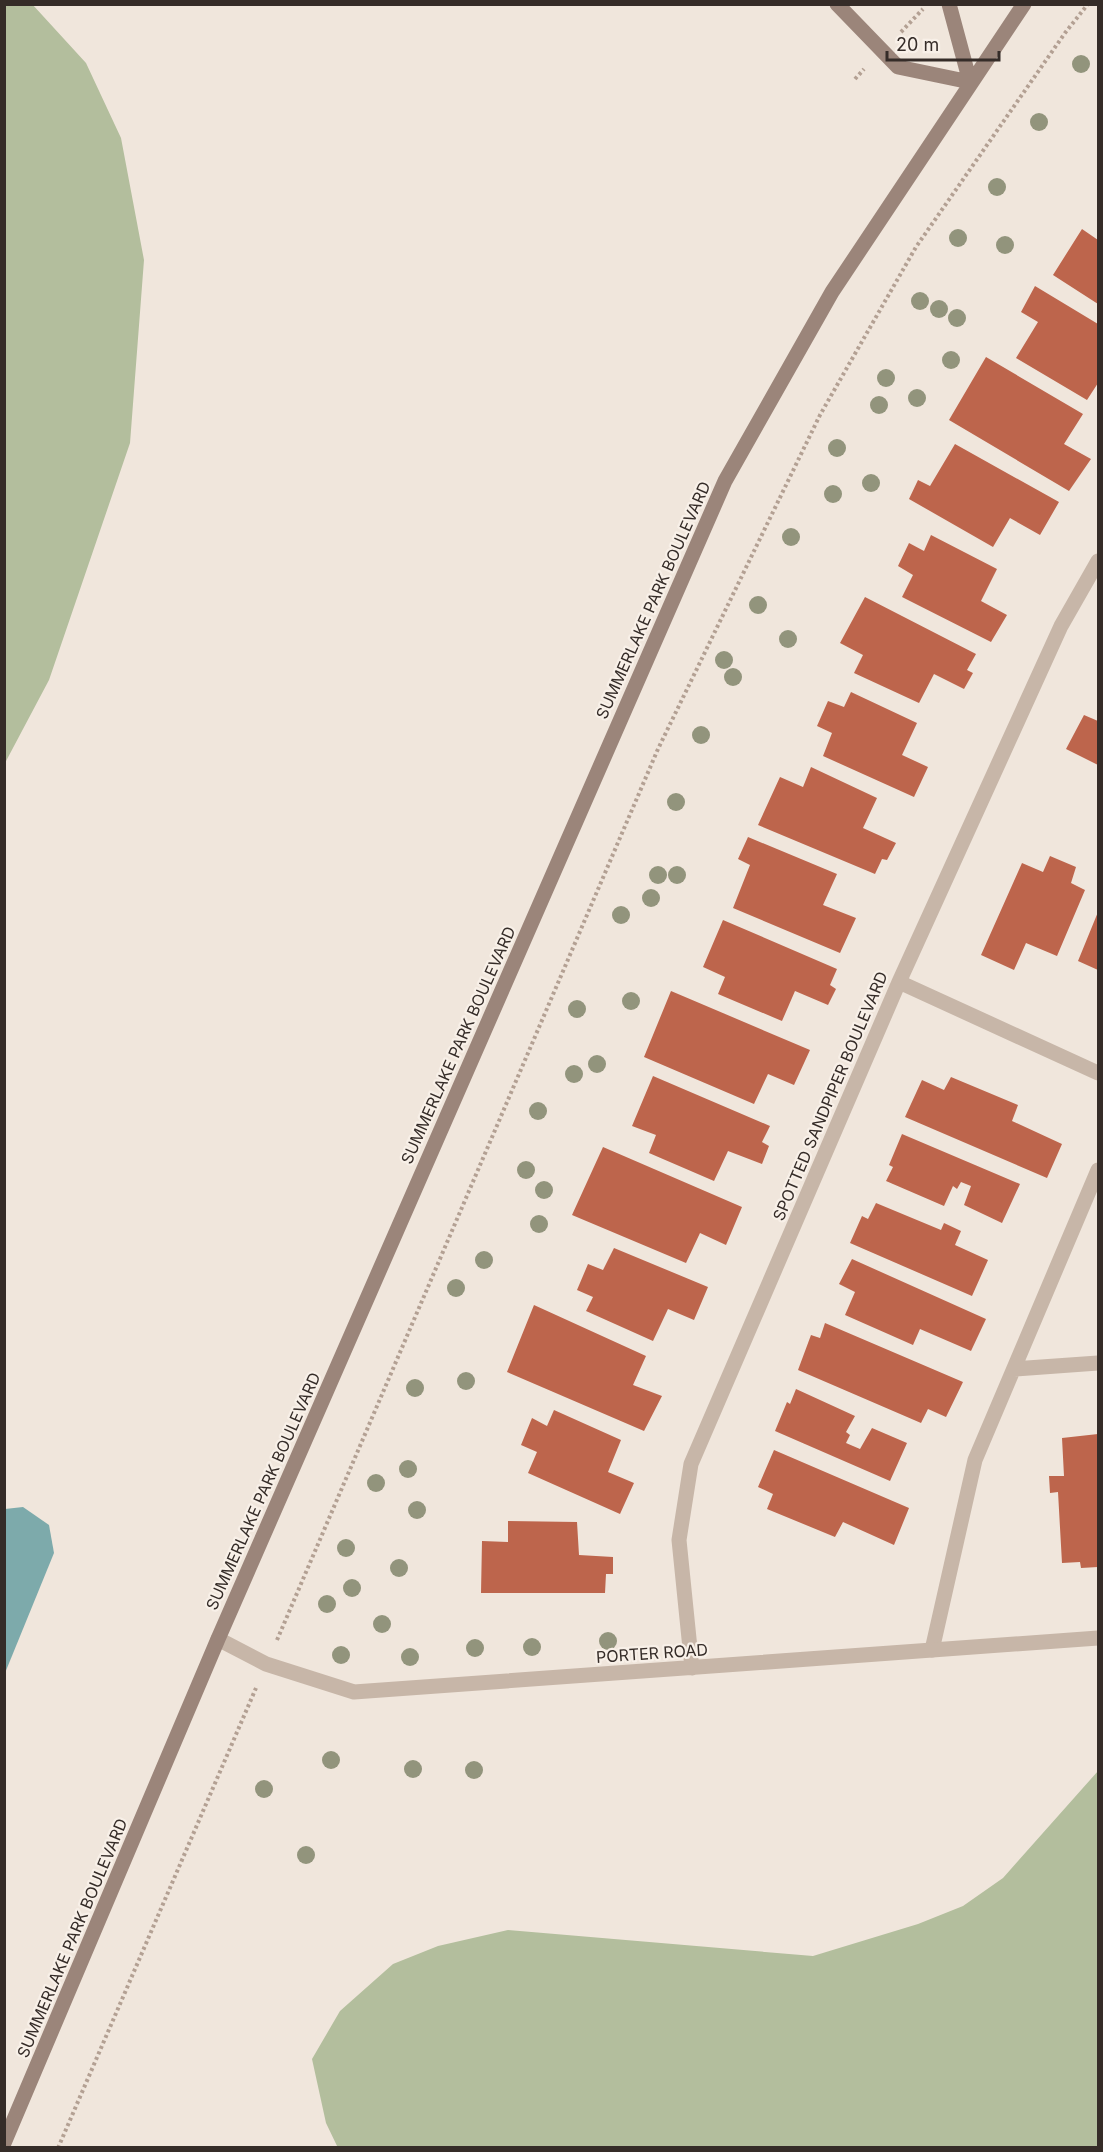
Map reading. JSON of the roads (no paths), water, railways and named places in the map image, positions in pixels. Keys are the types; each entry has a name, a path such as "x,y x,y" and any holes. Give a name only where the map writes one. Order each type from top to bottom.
{"main road":[{"path":"837,4 898,67 970,82 949,4"},
{"name":"SUMMERLAKE PARK BOULEVARD","path":"4,2143 218,1639 725,482 832,292 1024,4"}],"street":[{"name":"SPOTTED SANDPIPER BOULEVARD","path":"692,1668 679,1540 691,1464 899,982 1061,626 1098,561"},
{"path":"899,982 1098,1073"},
{"path":"932,1650 975,1460 1098,1170"},
{"path":"1014,1369 1098,1364"},
{"name":"PORTER ROAD","path":"218,1639 266,1664 354,1692 1098,1638"}],"water":[{"path":"23,1507 49,1525 54,1553 5,1673 5,1509"}]}
